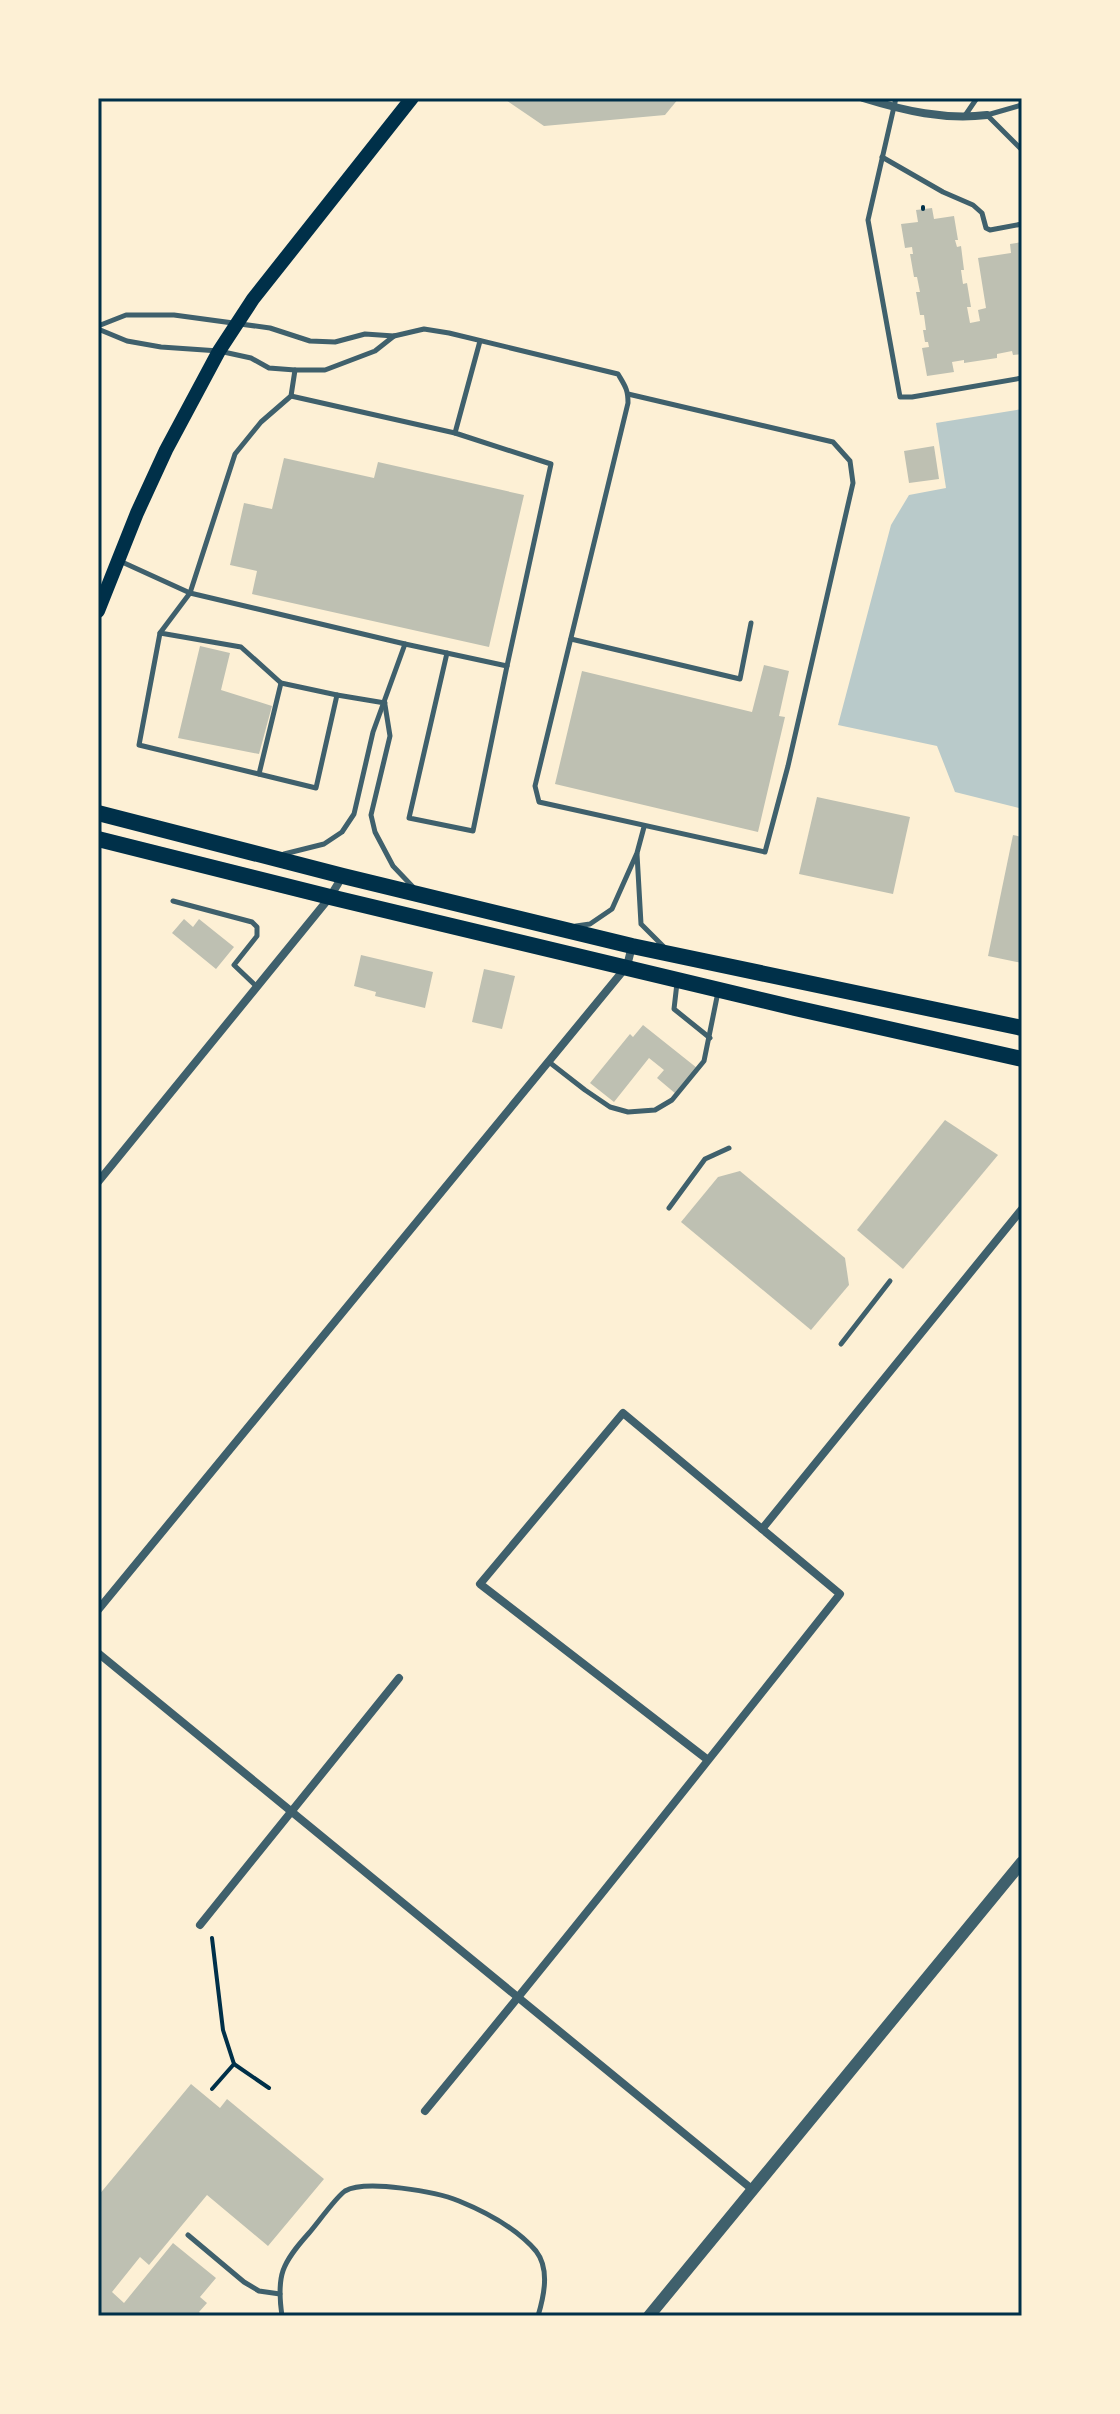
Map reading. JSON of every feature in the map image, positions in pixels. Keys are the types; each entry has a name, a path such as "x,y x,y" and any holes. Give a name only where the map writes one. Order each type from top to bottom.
{"main road":[{"path":"98,611 166,450 219,351 272,274 412,98"},
{"path":"98,813 632,946 1022,1028"},
{"path":"98,839 330,897 1022,1059"}],"street":[{"path":"863,98 895,102 928,115 987,115"},
{"path":"98,1182 330,897 343,876"},
{"path":"98,1610 627,966 632,946"},
{"path":"762,1529 1022,1209"},
{"path":"425,2111 518,1998 708,1760 840,1594 623,1413 480,1584 708,1760"},
{"path":"98,1653 753,2190"},
{"path":"200,1925 399,1678"},
{"path":"649,2316 1022,1862"}],"lane":[{"path":"964,117 977,98"},
{"path":"895,102 868,226 900,397 1022,378"},
{"path":"1022,105 987,115 1022,150"},
{"path":"882,157 943,192 973,205 982,213 986,228 990,230 1022,224"},
{"path":"98,327 126,315 174,315 238,322 310,341 335,342 365,334 394,336 424,329 618,374 628,390 628,394 628,403 535,786 539,802 765,852 788,766 853,483 850,461 833,442 628,394"},
{"path":"98,327 127,341 219,351 251,358 269,368 295,370 325,370 375,351 394,336"},
{"path":"455,433 480,341"},
{"path":"295,370 291,396 261,422 235,454 190,593 160,633 139,745 316,788 337,695"},
{"path":"291,396 455,433 551,464 473,831 409,818 447,653"},
{"path":"117,560 190,593 507,666"},
{"path":"571,639 740,679 751,623"},
{"path":"160,633 241,647 281,683 385,703"},
{"path":"271,857 324,844 342,832 354,814 373,732 405,644"},
{"path":"259,774 281,683"},
{"path":"385,703 390,736 371,815 375,832 393,866 419,894"},
{"path":"564,928 590,924 612,909 637,853 645,826"},
{"path":"637,853 641,924 669,952"},
{"path":"173,901 252,922 257,927 257,936 234,965 257,987"},
{"path":"678,978 674,1009 710,1038"},
{"path":"548,1061 610,1107 628,1112 655,1110 672,1100 704,1061 718,988"},
{"path":"669,1208 705,1159 729,1148"},
{"path":"841,1344 890,1281"},
{"path":"282,2316 281,2274 287,2258 344,2191 371,2185 457,2200 508,2226 538,2253 545,2277 544,2297 538,2316"},
{"path":"188,2235 244,2282 259,2291 280,2294"}],"path":[{"path":"212,1938 223,2030 234,2064 269,2088"},
{"path":"212,2089 234,2064"}],"shaded area":[{"path":"1022,409 1022,806 1019,808 955,792 937,746 838,725 891,525 909,495 946,488 936,423"}],"building":[{"path":"503,98 679,98 665,115 544,126"},
{"path":"932,208 934,219 954,216 958,240 955,240 957,247 961,246 963,284 967,283 971,307 967,307 970,323 980,321 978,310 986,308 978,258 1011,253 1010,244 1022,242 1022,354 1013,355 1012,351 997,354 997,358 952,362 954,372 927,376 922,348 929,347 923,330 926,330 924,315 920,315 916,292 920,292 910,254 913,254 912,247 905,248 901,224 918,222 916,210"},
{"path":"934,446 939,479 909,483 904,451"},
{"path":"284,458 374,478 378,462 524,495 489,647 252,594 257,571 230,565 244,503 272,509"},
{"path":"200,646 230,653 221,690 272,706 259,754 178,738"},
{"path":"764,665 789,671 779,716 785,717 758,832 555,784 582,671 752,712"},
{"path":"817,797 910,817 893,894 799,874"},
{"path":"1013,835 1022,837 1022,963 988,956"},
{"path":"184,919 193,927 199,919 234,947 216,969 172,933"},
{"path":"361,955 433,972 425,1008 375,996 376,992 354,986"},
{"path":"484,969 515,976 502,1029 472,1022"},
{"path":"643,1025 697,1068 676,1094 657,1078 664,1070 649,1058 614,1102 590,1083 630,1034 633,1037"},
{"path":"945,1120 998,1155 903,1269 857,1230"},
{"path":"740,1171 845,1258 849,1285 811,1330 681,1222 718,1177"},
{"path":"191,2084 220,2108 227,2099 324,2179 268,2246 207,2195 149,2265 140,2257 112,2292 124,2303 173,2243 216,2278 200,2297 207,2303 199,2312 203,2316 98,2316 98,2196"}]}
